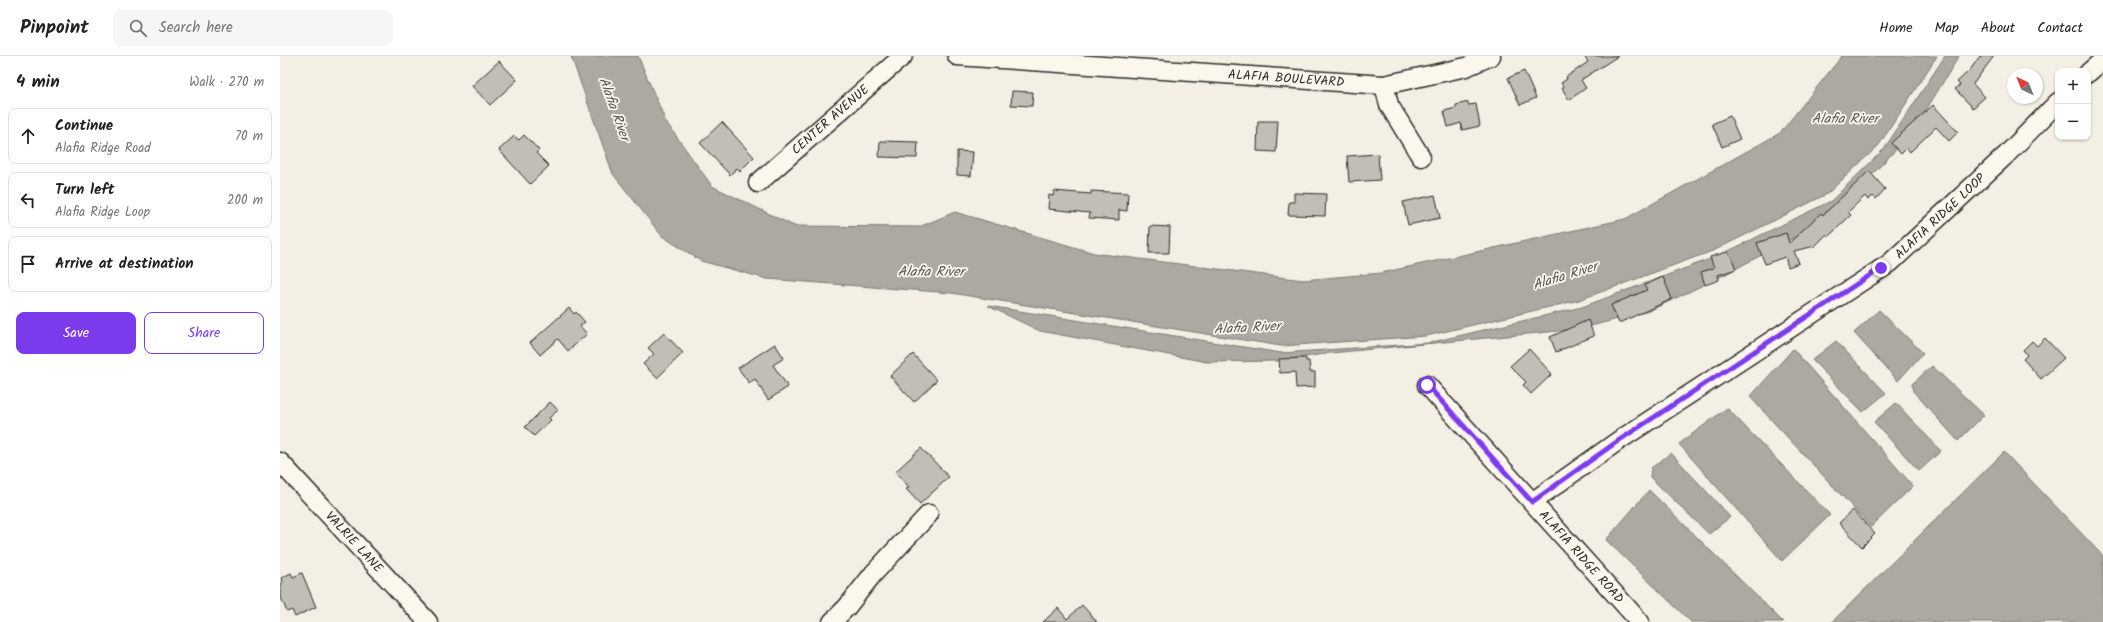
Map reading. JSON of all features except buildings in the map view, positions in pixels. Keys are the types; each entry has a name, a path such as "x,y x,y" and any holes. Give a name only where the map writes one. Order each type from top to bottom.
{"street":[{"name":"CENTER AVENUE","path":"758,183 902,56"},
{"name":"ALAFIA BOULEVARD","path":"957,56 1384,85 1466,67 1491,56"},
{"path":"2091,70 2103,60"},
{"path":"1384,85 1389,105 1421,156"},
{"name":"ALAFIA RIDGE LOOP","path":"1532,502 1618,441 1890,263 2006,155 2056,104"},
{"name":"ALAFIA RIDGE ROAD","path":"1427,385 1640,622"},
{"name":"VALRIE LANE","path":"280,462 428,622"},
{"path":"832,622 929,514"}],"water":[{"name":"Alafia River","path":"571,56 638,56 666,122 712,186 794,226 919,227 955,212 1094,253 1303,280 1381,273 1625,219 1780,133 1842,56 1937,56 1879,145 1827,194 1715,250 1579,300 1426,336 1281,346 951,293 767,279 701,261 662,236 613,174"},
{"path":"1945,56 1959,56 1912,133 1860,187 1795,237 1726,274 1649,311 1579,329 1331,353 1277,361 1207,362 1040,331 988,306 1281,353 1428,343 1582,307 1718,256 1831,201 1884,149"},
{"path":"1879,310 1923,353 1898,381 1854,333"},
{"path":"1836,341 1886,393 1863,412 1812,360"},
{"path":"1793,349 1913,486 1871,527 1750,397"},
{"path":"1932,366 1984,415 1958,441 1913,391 1912,384"},
{"path":"1896,403 1941,451 1919,471 1874,422"},
{"path":"1727,408 1830,515 1782,561 1679,444"},
{"path":"2004,452 2103,556 2103,622 1832,622"},
{"path":"1671,453 1730,517 1709,534 1650,477 1651,468"},
{"path":"1649,490 1783,622 1691,622 1606,540"}],"route":[{"path":"1427,385 1532,502 1618,441 1881,268"}]}
